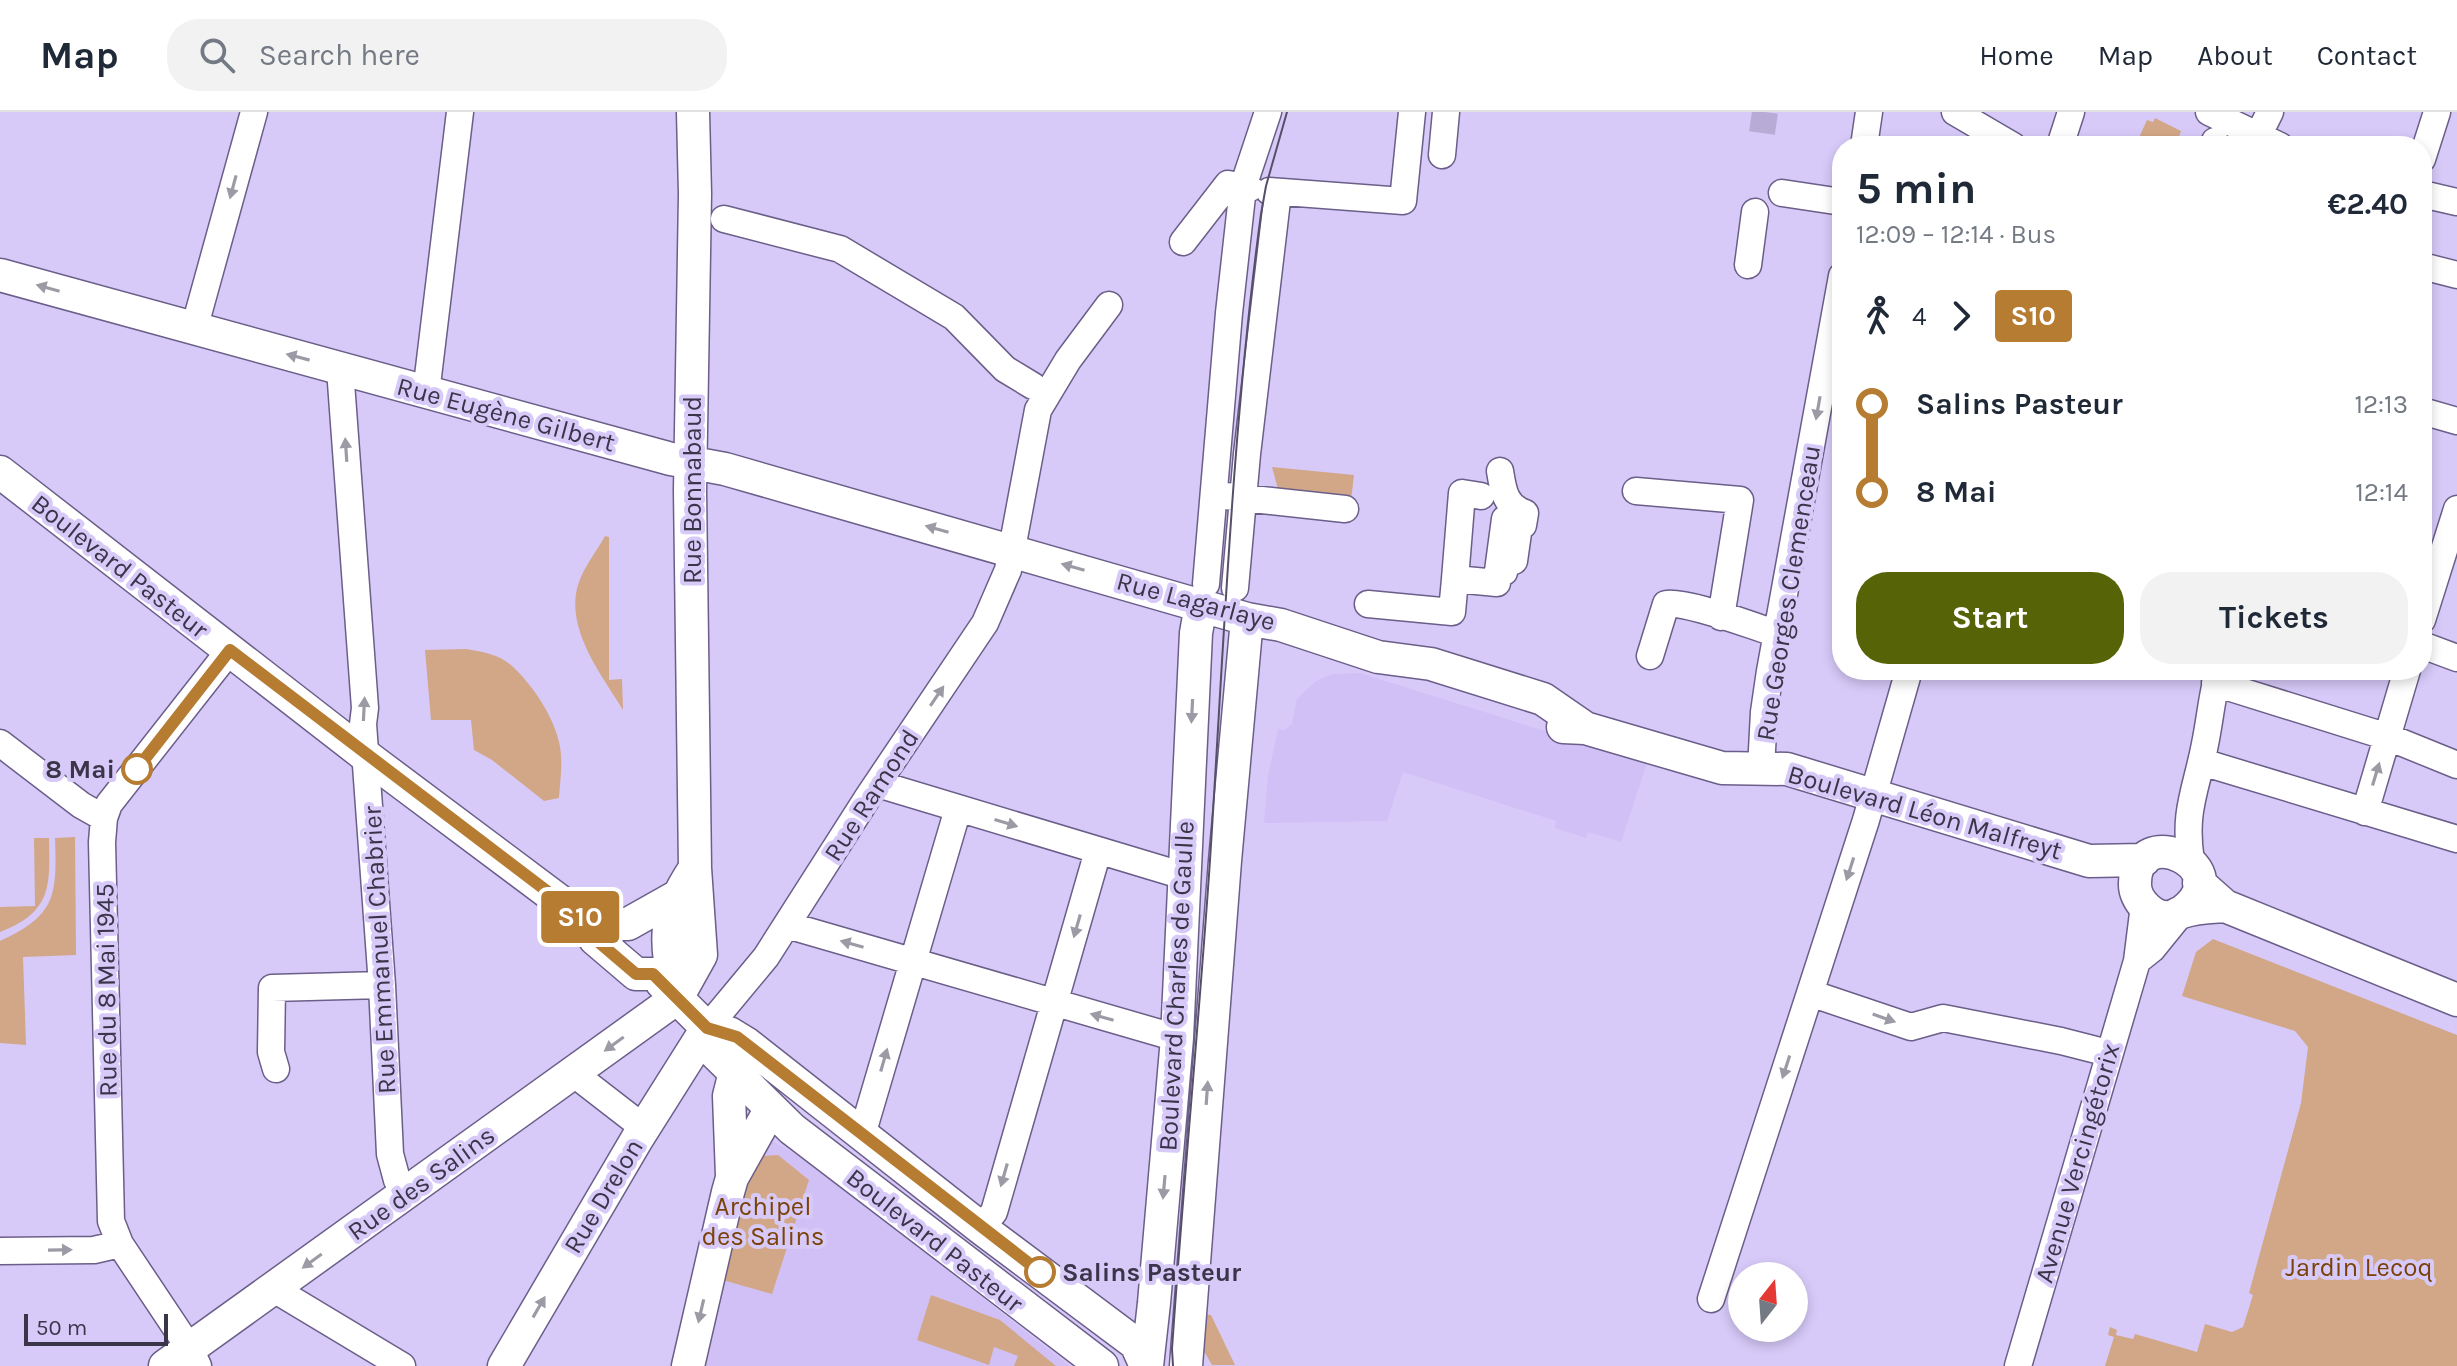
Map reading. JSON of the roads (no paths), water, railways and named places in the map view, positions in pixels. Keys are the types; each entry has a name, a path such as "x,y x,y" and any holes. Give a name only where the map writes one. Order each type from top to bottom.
{"main road":[{"name":"Rue Bonnabaud","path":"677,998 701,955 695,868 690,463 695,194 693,112"},
{"name":"Rue Eugène Gilbert","path":"0,275 426,393 690,463 725,469 1012,550"},
{"name":"Boulevard Pasteur","path":"0,472 366,756 594,922 595,939 636,974 653,974 707,1028 737,1037 981,1228 1136,1344 1146,1366"},
{"name":"Rue Lagarlaye","path":"1012,550 1204,594 1247,619 1281,625 1378,657 1431,664 1543,699 1585,728 1722,768 1761,769"},
{"name":"Boulevard Charles de Gaulle","path":"1146,1366 1156,1288 1177,1038 1196,633 1204,594"},
{"name":"Boulevard Charles de Gaulle","path":"1186,1366 1247,619"},
{"name":"Boulevard Léon Malfreyt","path":"1761,769 1787,769 2143,878 2163,916 2172,917 2182,912 2225,906"},
{"path":"2143,878 2158,852 2176,852 2225,906 2457,1000"},
{"path":"677,998 666,947 676,897 695,868"},
{"name":"Avenue Vercingétorix","path":"2182,912 2195,899 2195,871"},
{"path":"594,922 628,924 676,897"},
{"name":"Rue des Salins","path":"184,1360 274,1289 677,998"},
{"name":"Boulevard Pasteur","path":"707,1028 713,1051 770,1110 1102,1366"},
{"name":"Rue Drelon","path":"504,1366 644,1128 707,1028"},
{"path":"688,1366 732,1178 729,1096 735,1072"},
{"name":"Boulevard Pasteur","path":"770,1110 784,1106 807,1115 935,1211 957,1223 981,1228"},
{"path":"732,1178 770,1110"}],"street":[{"path":"194,329 254,112"},
{"path":"426,393 460,112"},
{"path":"1235,588 1260,189 1268,112"},
{"path":"1183,242 1228,184 1403,201 1412,112"},
{"path":"1442,155 1446,112"},
{"path":"1865,136 1869,112"},
{"path":"1955,112 1996,136"},
{"path":"2063,136 2071,112"},
{"path":"2269,136 2270,112"},
{"path":"2429,136 2437,112"},
{"path":"2216,129 2247,136"},
{"path":"1204,594 1212,495 1260,189"},
{"path":"1782,193 1832,200"},
{"path":"2432,196 2457,202"},
{"path":"1748,265 1755,212"},
{"path":"724,219 840,249 954,317 1005,369 1033,386"},
{"path":"2432,269 2457,275"},
{"name":"Rue Ramond","path":"707,1028 746,983 787,925 985,623 1008,570 1038,410 1068,360 1109,305"},
{"name":"Rue Georges Clemenceau","path":"1761,769 1770,671 1832,331"},
{"name":"Rue Emmanuel Chabrier","path":"340,369 364,693 363,724 382,985 390,1154 405,1195"},
{"path":"2432,414 2457,421"},
{"path":"1636,491 1740,500 1721,617"},
{"path":"1368,604 1452,612 1462,493 1501,499 1507,572 1497,583 1455,579"},
{"path":"1212,495 1345,509"},
{"path":"2432,588 2457,509"},
{"path":"1650,656 1666,604 1672,603 1766,630"},
{"path":"2432,649 2457,658"},
{"path":"0,743 81,805 104,818 109,804 230,650"},
{"path":"1711,1299 1874,795 1906,680"},
{"path":"2195,871 2187,835 2190,801 2202,762 2216,680"},
{"path":"2228,680 2457,765"},
{"path":"2365,812 2404,680"},
{"path":"2202,762 2457,839"},
{"path":"878,784 1184,876"},
{"path":"2143,878 2190,801"},
{"path":"862,1135 958,809"},
{"name":"Rue du 8 Mai 1945","path":"104,818 111,1221 120,1244 184,1360"},
{"path":"981,1228 994,1212 1098,851"},
{"name":"Avenue Vercingétorix","path":"2018,1366 2137,961 2143,878"},
{"name":"Avenue Vercingétorix","path":"2137,961 2152,949 2182,912"},
{"path":"787,925 1177,1038"},
{"path":"276,1069 271,1052 272,988 382,985"},
{"path":"1810,993 1911,1027 1943,1018 2108,1053"},
{"path":"573,1073 644,1128"},
{"path":"0,1251 94,1250 120,1244"},
{"path":"274,1289 402,1366"}],"tunnel":[{"path":"1762,133 1765,112"}],"tram line":[{"path":"1173,1366 1243,375 1261,214 1287,112"}],"place":[{"name":"8 Mai","path":"137,769"},
{"name":"Salins Pasteur","path":"1040,1272"}],"park label":[{"name":"Archipel des Salins","path":"763,1221"},
{"name":"Jardin Lecoq","path":"2359,1267"}]}
